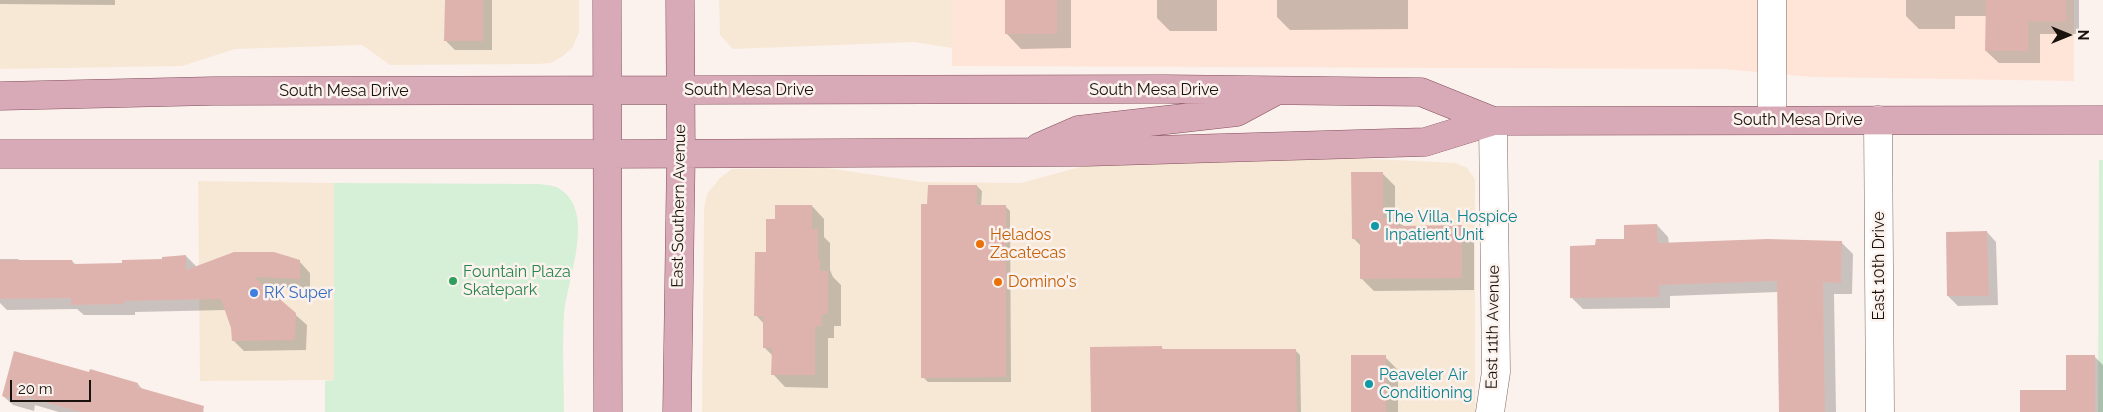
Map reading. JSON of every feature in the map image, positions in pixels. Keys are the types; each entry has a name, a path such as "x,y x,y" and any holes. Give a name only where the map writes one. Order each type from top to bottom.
{"main road":[{"path":"607,0 608,412"},
{"name":"East Southern Avenue","path":"677,412 680,0"},
{"name":"South Mesa Drive","path":"0,96 213,91 1421,92 1493,122"},
{"path":"1028,152 1078,130 1237,112 1278,91"},
{"name":"South Mesa Drive","path":"0,154 1028,152 1425,142 1493,122 2103,120"}],"street":[{"path":"1772,0 1772,120"},
{"name":"East 10th Drive","path":"1878,120 1880,412"},
{"name":"East 11th Avenue","path":"1490,412 1496,372 1493,122"}],"shaded area":[{"path":"0,0 579,0 579,32 573,47 563,56 551,63 538,64 390,65 362,45 235,49 182,66 0,69"},
{"path":"719,0 952,0 952,48 914,42 733,49 720,35"},
{"path":"952,0 2074,0 2074,81 1812,77 1723,69 952,66"},
{"path":"1351,158 1456,163 1467,168 1475,179 1475,412 702,412 704,208 707,194 720,178 732,169 827,168 922,182 1021,183 1091,164"},
{"path":"198,181 334,183 334,380 200,381"}],"green space":[{"path":"2099,160 2103,160 2103,412 2098,412"},
{"name":"Fountain Plaza Skatepark","path":"334,183 538,184 560,189 571,200 577,214 578,231 577,249 564,316 564,412 325,412 325,381 334,380"}],"building":[{"path":"445,0 483,0 483,41 444,41"},
{"path":"1005,0 1057,0 1057,34 1005,34"},
{"path":"1986,0 2066,0 2066,22 2028,21 2028,51 1985,51"},
{"name":"The Villa, Hospice Inpatient Unit","path":"1351,172 1383,172 1383,218 1398,218 1398,226 1462,225 1462,278 1360,279 1360,239 1352,239"},
{"path":"928,185 977,185 977,205 1006,205 1006,377 921,378 921,204 927,204"},
{"path":"775,205 812,205 812,229 818,229 820,271 828,271 828,314 822,314 822,326 815,326 815,375 771,375 772,348 763,348 763,316 754,316 755,252 766,252 766,219 775,219"},
{"path":"1657,224 1658,243 1767,239 1842,241 1841,283 1823,282 1825,412 1779,412 1777,281 1659,285 1659,297 1570,298 1570,246 1595,245 1596,239 1624,239 1624,225"},
{"path":"1987,231 1989,296 1947,296 1946,232"},
{"path":"234,252 274,252 300,260 300,279 254,277 296,313 295,340 232,341 231,328 221,299 124,301 124,304 71,305 71,298 0,299 0,260 72,260 73,264 122,263 122,260 162,259 162,257 186,255 186,270"},
{"path":"1162,346 1162,349 1296,349 1297,412 1091,412 1090,347"},
{"path":"14,351 89,372 90,369 138,383 137,387 204,406 203,412 81,412 26,397 25,403 2,396"},
{"name":"Peaveler Air Conditioning","path":"1351,355 1386,355 1386,412 1351,412"},
{"path":"2066,355 2095,355 2095,412 2020,412 2020,390 2066,390"}],"place":[{"name":"The Villa, Hospice Inpatient Unit","path":"1375,226"},
{"name":"Helados Zacatecas","path":"980,244"},
{"name":"Fountain Plaza Skatepark","path":"453,281"},
{"name":"Domino's","path":"998,282"},
{"name":"RK Super","path":"254,293"},
{"name":"Peaveler Air Conditioning","path":"1369,384"}]}
